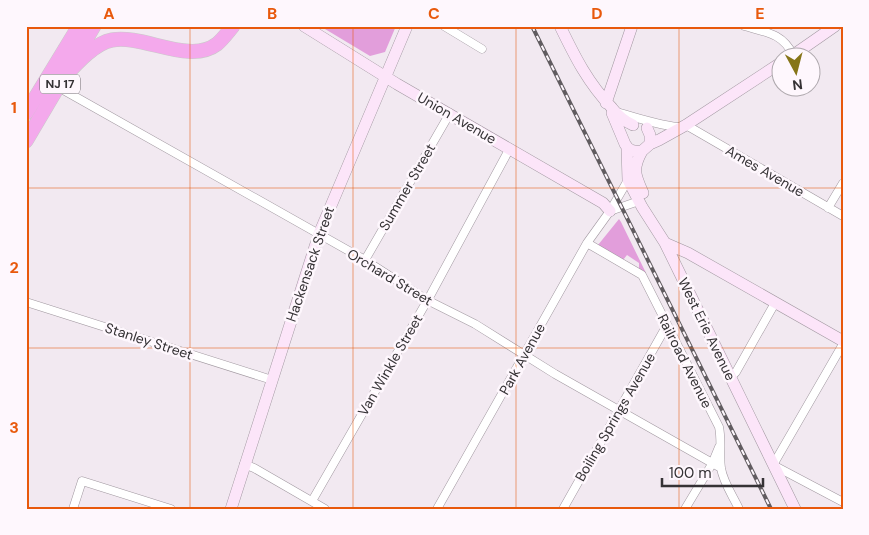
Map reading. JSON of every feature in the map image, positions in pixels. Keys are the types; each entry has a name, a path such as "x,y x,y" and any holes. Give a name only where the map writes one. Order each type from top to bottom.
{"highway":[{"name":"NJ 17","path":"26,113 79,26"},
{"name":"NJ 17","path":"26,141 94,26"},
{"path":"66,75 87,53 111,40 136,41 181,50 199,51 217,44 233,26"}],"main road":[{"name":"Union Avenue","path":"304,26 385,76 603,203 610,211"},
{"name":"Hackensack Street","path":"231,509 319,234 407,26"},
{"path":"560,26 582,71 593,88 623,120 633,126"},
{"path":"632,26 610,107 625,143 636,152 682,126 772,68"},
{"path":"803,48 835,26"},
{"path":"625,143 626,130 633,126 642,125 659,131 682,126"},
{"path":"647,128 650,135 646,147 637,160 631,177 665,243 688,253 843,343"},
{"name":"West Erie Avenue","path":"625,143 631,177 639,201 665,243 795,509"}],"street":[{"path":"444,26 482,49"},
{"path":"744,26 775,35 788,44 789,48"},
{"name":"Orchard Street","path":"58,87 365,260 427,300 475,324 524,355 721,468"},
{"path":"610,107 657,125 682,126"},
{"name":"Summer Street","path":"365,260 450,113"},
{"name":"Ames Avenue","path":"682,126 843,216"},
{"name":"Van Winkle Street","path":"312,501 427,300 510,148"},
{"name":"Park Avenue","path":"437,509 587,243 631,177"},
{"path":"828,208 843,183"},
{"path":"610,211 639,201"},
{"name":"Railroad Avenue","path":"587,243 642,275 718,427 721,442 721,468 740,509"},
{"name":"Stanley Street","path":"26,302 272,380"},
{"path":"730,378 736,372 775,303"},
{"name":"Boiling Springs Avenue","path":"562,509 667,325"},
{"path":"843,343 773,465 843,501"},
{"path":"685,509 712,464 721,442"},
{"path":"244,464 325,509"},
{"path":"73,509 82,481 154,506 171,509"}],"shaded area":[{"path":"320,26 396,26 385,52 370,56"},
{"path":"619,219 646,273 644,274 639,271 639,263 627,255 623,260 598,245"}],"railway":[{"path":"532,26 771,509"}]}
